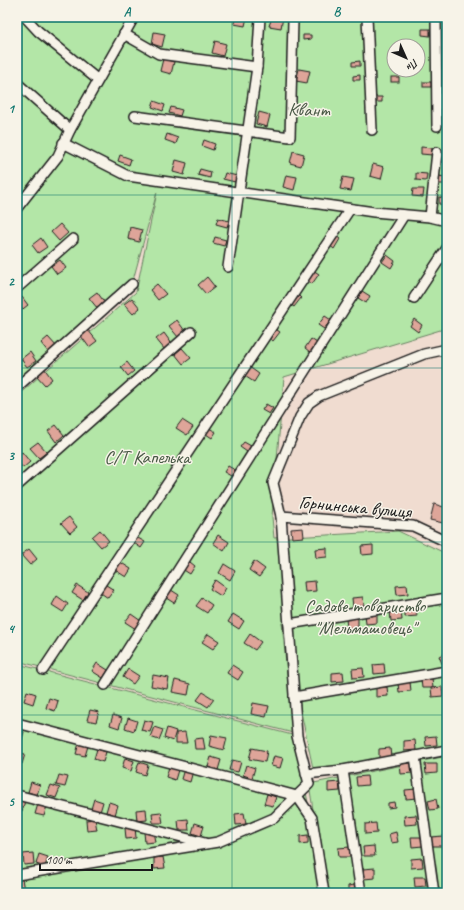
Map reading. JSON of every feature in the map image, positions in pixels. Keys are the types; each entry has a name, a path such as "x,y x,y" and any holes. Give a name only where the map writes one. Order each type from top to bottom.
{"street":[{"path":"25,17 38,31 98,80"},
{"path":"17,208 45,175 58,156 70,130 134,17"},
{"path":"228,267 257,67 260,17"},
{"path":"367,17 372,130"},
{"path":"436,17 437,126"},
{"path":"135,116 290,137 294,21"},
{"path":"124,34 159,54 257,67"},
{"path":"17,83 70,130"},
{"path":"63,143 128,176 350,209 430,217 447,221"},
{"path":"430,217 437,152"},
{"path":"43,670 350,209"},
{"path":"105,685 404,215"},
{"path":"17,288 73,239"},
{"path":"414,298 447,248"},
{"path":"17,387 132,284"},
{"path":"17,486 191,332"},
{"path":"17,875 218,842 270,821 309,784 296,736 281,516 273,483 300,417 309,403 319,396 424,354 447,348"},
{"name":"Горнинська вулиця","path":"281,516 413,526 447,542"},
{"path":"289,624 447,598"},
{"path":"294,697 447,671"},
{"path":"17,723 297,796 312,818 324,893"},
{"path":"306,774 343,770 447,750"},
{"path":"416,756 434,893"},
{"path":"343,770 361,893"},
{"path":"17,795 208,844"}],"green space":[{"path":"17,17 447,17 447,328 284,377 272,517 274,538 398,531 447,554 447,749 314,773 282,623 293,733 21,662 18,664 296,736 324,893 17,893 17,396 136,292 157,192 132,284 17,386 17,206 23,201 17,195"},
{"path":"447,756 447,893 326,893 309,784"}],"building":[{"path":"235,17 247,17 245,26 234,24"},
{"path":"272,17 283,17 281,28 269,26"},
{"path":"422,29 430,29 430,36 422,35"},
{"path":"154,32 165,34 162,47 152,44"},
{"path":"303,35 311,35 311,39 303,40"},
{"path":"215,41 226,44 223,56 212,53"},
{"path":"163,59 174,62 171,74 160,71"},
{"path":"360,61 360,66 352,66 352,62"},
{"path":"443,61 447,61 447,68 443,68"},
{"path":"299,69 310,71 307,83 296,81"},
{"path":"360,75 360,80 353,80 353,76"},
{"path":"391,78 399,78 399,82 391,82"},
{"path":"423,82 431,82 431,87 423,87"},
{"path":"374,97 382,97 382,102 375,102"},
{"path":"154,101 165,105 163,111 152,107"},
{"path":"171,107 182,110 180,116 169,113"},
{"path":"259,112 270,115 267,127 256,124"},
{"path":"167,134 178,138 176,144 165,140"},
{"path":"204,140 215,144 213,150 202,146"},
{"path":"421,147 432,148 432,155 421,154"},
{"path":"293,151 304,154 301,166 290,163"},
{"path":"120,155 131,159 129,165 118,161"},
{"path":"176,160 187,163 184,175 173,172"},
{"path":"373,164 384,167 381,179 370,176"},
{"path":"200,169 211,172 210,178 198,175"},
{"path":"225,173 237,176 235,182 223,179"},
{"path":"416,173 427,174 426,181 416,180"},
{"path":"286,175 297,177 294,190 283,187"},
{"path":"438,176 447,177 447,184 437,184"},
{"path":"343,177 354,179 351,191 340,189"},
{"path":"413,189 424,189 423,197 412,196"},
{"path":"439,197 447,198 447,205 439,204"},
{"path":"218,218 229,221 227,227 216,224"},
{"path":"60,224 68,233 59,241 51,232"},
{"path":"130,227 142,230 139,242 128,239"},
{"path":"335,235 340,239 334,249 328,244"},
{"path":"215,237 226,240 224,246 213,243"},
{"path":"41,238 47,247 38,253 32,245"},
{"path":"387,255 395,261 391,268 382,262"},
{"path":"60,260 66,268 57,274 51,266"},
{"path":"313,270 319,274 312,284 306,279"},
{"path":"207,277 215,287 206,294 198,285"},
{"path":"157,284 166,294 158,300 150,290"},
{"path":"362,291 370,296 366,303 358,298"},
{"path":"97,292 105,303 98,309 89,298"},
{"path":"296,293 301,298 294,307 289,303"},
{"path":"22,297 28,305 19,312 17,308 17,301"},
{"path":"132,298 140,308 133,314 124,304"},
{"path":"325,316 331,320 324,329 318,325"},
{"path":"414,319 422,325 418,332 410,326"},
{"path":"177,320 185,331 178,337 169,326"},
{"path":"274,328 280,332 273,341 268,337"},
{"path":"88,330 97,341 89,347 81,336"},
{"path":"164,333 172,344 165,350 156,339"},
{"path":"48,337 57,347 49,353 41,343"},
{"path":"311,339 317,343 310,352 305,348"},
{"path":"182,348 191,358 183,364 175,354"},
{"path":"30,352 36,361 27,367 21,359"},
{"path":"127,362 134,371 128,376 121,367"},
{"path":"248,366 259,374 254,382 243,375"},
{"path":"44,368 52,379 45,385 36,375"},
{"path":"266,404 273,408 269,414 262,410"},
{"path":"182,420 193,427 187,435 176,428"},
{"path":"56,425 64,435 56,442 48,431"},
{"path":"209,428 216,432 212,438 206,434"},
{"path":"38,442 47,452 39,458 30,448"},
{"path":"244,442 251,446 247,452 240,447"},
{"path":"22,452 30,462 23,468 17,461 17,455"},
{"path":"228,466 235,470 231,476 224,472"},
{"path":"434,504 447,508 443,523 430,520"},
{"path":"69,517 77,527 70,533 61,523"},
{"path":"303,528 304,537 292,538 291,529"},
{"path":"100,530 109,541 101,547 92,537"},
{"path":"218,535 229,542 224,551 213,543"},
{"path":"138,538 145,542 141,548 134,543"},
{"path":"373,545 373,554 362,555 361,546"},
{"path":"327,548 327,557 316,558 315,549"},
{"path":"29,549 37,559 30,565 21,555"},
{"path":"185,558 195,566 190,574 179,567"},
{"path":"254,561 265,569 259,577 249,570"},
{"path":"120,562 131,569 126,577 115,570"},
{"path":"224,564 235,571 230,580 219,573"},
{"path":"215,580 226,588 221,596 210,589"},
{"path":"315,581 316,591 305,592 304,582"},
{"path":"103,583 114,590 108,598 98,591"},
{"path":"77,585 88,592 83,600 72,593"},
{"path":"407,585 408,594 397,595 396,586"},
{"path":"168,588 179,595 174,603 163,596"},
{"path":"57,596 68,604 63,612 52,605"},
{"path":"363,597 364,606 353,607 352,598"},
{"path":"202,598 212,605 207,613 196,606"},
{"path":"416,607 417,616 405,617 405,608"},
{"path":"401,610 402,620 391,621 390,611"},
{"path":"377,613 377,623 366,624 365,614"},
{"path":"131,614 141,621 136,629 125,622"},
{"path":"233,614 244,621 239,629 228,622"},
{"path":"358,618 358,627 347,628 346,619"},
{"path":"208,634 219,641 213,649 202,642"},
{"path":"250,634 261,642 255,650 244,643"},
{"path":"447,652 447,664 443,666 439,656"},
{"path":"97,663 108,670 103,678 92,671"},
{"path":"384,664 385,673 374,674 373,665"},
{"path":"232,665 243,672 238,680 227,673"},
{"path":"363,668 364,677 353,678 352,669"},
{"path":"128,669 139,676 133,684 123,677"},
{"path":"343,672 344,681 332,682 332,673"},
{"path":"153,675 169,678 167,689 151,686"},
{"path":"432,678 433,688 422,688 421,679"},
{"path":"175,680 190,684 188,695 172,692"},
{"path":"410,682 411,691 399,692 398,683"},
{"path":"376,687 387,687 388,696 376,697"},
{"path":"442,687 443,696 432,697 431,688"},
{"path":"27,691 36,694 33,704 24,701"},
{"path":"203,692 214,699 208,707 197,700"},
{"path":"49,698 58,701 55,711 46,708"},
{"path":"253,703 269,706 266,717 251,714"},
{"path":"90,710 99,712 96,722 87,720"},
{"path":"113,715 122,718 119,728 110,725"},
{"path":"128,718 137,721 134,731 125,728"},
{"path":"144,720 153,722 150,732 141,730"},
{"path":"154,727 163,730 159,740 150,737"},
{"path":"167,728 176,731 173,741 164,738"},
{"path":"17,730 24,732 21,742 17,741"},
{"path":"185,732 187,743 176,743 176,733"},
{"path":"211,735 227,738 224,750 209,746"},
{"path":"436,736 437,745 426,746 425,737"},
{"path":"203,738 205,749 195,749 194,739"},
{"path":"415,740 416,750 404,751 404,741"},
{"path":"79,743 88,746 85,756 76,754"},
{"path":"252,748 267,751 265,762 249,759"},
{"path":"390,748 391,757 379,758 379,749"},
{"path":"97,749 106,752 103,762 94,759"},
{"path":"17,752 25,754 22,764 17,763"},
{"path":"274,756 283,758 280,768 271,766"},
{"path":"211,757 221,760 218,770 208,767"},
{"path":"125,758 134,761 131,771 122,768"},
{"path":"232,760 241,762 238,772 229,770"},
{"path":"139,762 148,765 145,775 136,772"},
{"path":"411,763 412,773 401,774 400,764"},
{"path":"425,764 437,764 437,773 426,774"},
{"path":"246,765 255,768 252,778 243,775"},
{"path":"169,767 178,770 175,780 166,777"},
{"path":"184,769 193,771 190,782 181,779"},
{"path":"59,775 68,777 65,787 56,785"},
{"path":"367,776 368,785 357,786 356,777"},
{"path":"31,782 40,785 37,795 28,792"},
{"path":"339,782 340,791 328,792 328,783"},
{"path":"51,785 60,788 56,798 47,795"},
{"path":"416,789 417,798 406,799 405,790"},
{"path":"267,794 276,797 273,806 264,804"},
{"path":"17,798 25,801 22,811 17,809"},
{"path":"94,799 103,802 100,812 91,809"},
{"path":"436,799 438,809 430,810 428,801"},
{"path":"109,802 118,805 115,815 106,812"},
{"path":"394,802 395,807 388,808 388,803"},
{"path":"38,804 47,806 44,816 35,814"},
{"path":"146,809 147,820 137,821 136,810"},
{"path":"161,812 163,823 153,823 152,813"},
{"path":"244,813 246,824 236,825 235,814"},
{"path":"416,815 417,824 405,825 404,816"},
{"path":"95,819 97,830 87,831 86,820"},
{"path":"188,819 189,830 179,830 178,820"},
{"path":"195,823 204,826 201,836 192,833"},
{"path":"376,823 377,833 365,834 365,824"},
{"path":"135,827 136,838 126,839 125,828"},
{"path":"153,831 155,842 145,843 144,832"},
{"path":"396,832 398,842 391,843 389,834"},
{"path":"308,835 308,843 300,844 300,836"},
{"path":"443,836 443,846 432,846 431,837"},
{"path":"411,837 423,837 423,846 412,847"},
{"path":"374,846 375,856 364,856 363,847"},
{"path":"350,847 350,857 339,857 338,848"},
{"path":"33,853 34,864 24,865 23,854"},
{"path":"39,854 48,857 45,867 36,864"},
{"path":"163,857 165,868 154,869 154,858"},
{"path":"422,858 423,867 411,868 411,859"},
{"path":"375,868 375,878 364,879 363,869"},
{"path":"414,877 425,877 426,886 415,887"},
{"path":"17,879 22,879 24,890 17,890"},
{"path":"354,885 355,890 348,891 348,886"}],"park label":[{"name":"Квант","path":"309,109"},
{"name":"С/Т Капелька","path":"147,456"},
{"name":"Садове товариство \"Мельмашовець\"","path":"365,616"}]}
